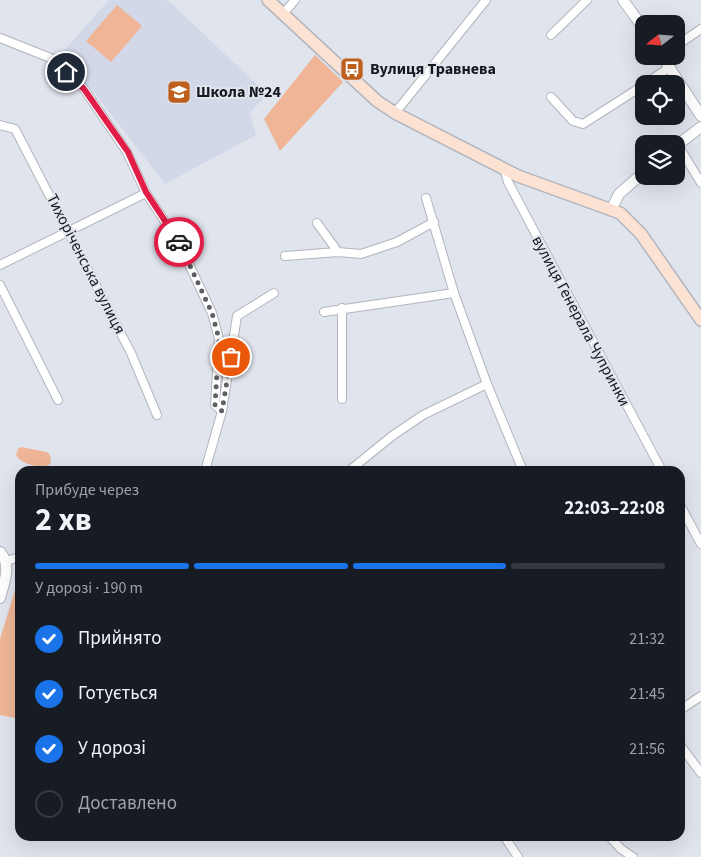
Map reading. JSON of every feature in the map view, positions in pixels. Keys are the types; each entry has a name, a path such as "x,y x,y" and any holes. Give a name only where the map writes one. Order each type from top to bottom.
{"main road":[{"path":"268,0 377,101 394,113 539,184 612,208 627,218 642,234 701,320"}],"street":[{"path":"284,14 295,0"},
{"path":"394,113 486,0"},
{"path":"551,34 586,0"},
{"path":"623,0 635,17"},
{"path":"685,40 701,29"},
{"path":"0,38 52,59 84,89 128,152 146,192 178,241 212,313 219,339 215,405 222,411"},
{"path":"658,75 670,67 701,116"},
{"path":"551,97 573,121 584,124 635,91"},
{"name":"Тихоріченська вулиця","path":"0,125 15,129 70,231 131,353 157,415"},
{"path":"685,139 701,128"},
{"path":"685,158 701,183"},
{"name":"вулиця Генерала Чупринки","path":"504,168 508,182 659,466"},
{"path":"612,208 622,190 635,179"},
{"path":"0,265 146,192"},
{"path":"426,198 454,294 487,384 521,466"},
{"path":"285,256 338,252 361,254 397,242 434,222"},
{"path":"317,224 338,252"},
{"path":"0,285 58,400"},
{"path":"206,466 222,411 237,316 274,293"},
{"path":"324,312 454,294"},
{"path":"342,308 342,398"},
{"path":"355,466 392,436 423,415 487,384"},
{"path":"685,514 701,544"},
{"path":"0,552 6,561 6,575 0,598"},
{"path":"6,561 15,558"},
{"path":"685,707 701,696"},
{"path":"685,752 701,773"},
{"path":"507,841 518,857"},
{"path":"614,841 633,857"}],"shaded area":[{"name":"Школа №24","path":"109,0 166,0 172,4 267,94 250,113 256,135 165,184 92,90 65,65 63,52"},
{"path":"117,5 142,26 111,62 86,41"},
{"path":"315,55 343,82 280,151 264,119"},
{"path":"21,447 47,452 50,455 51,462 49,465 41,466 31,465 22,461 16,455"},
{"path":"15,590 15,718 0,715 0,639"}],"way so far":[{"path":"179,242 212,313 219,339 214,392 215,405 222,411 231,357"}],"place":[{"name":"Вулиця Травнева","path":"352,69"},
{"name":"Школа №24","path":"179,92"}],"route":[{"path":"66,72 84,89 128,152 146,192 179,242"}]}
